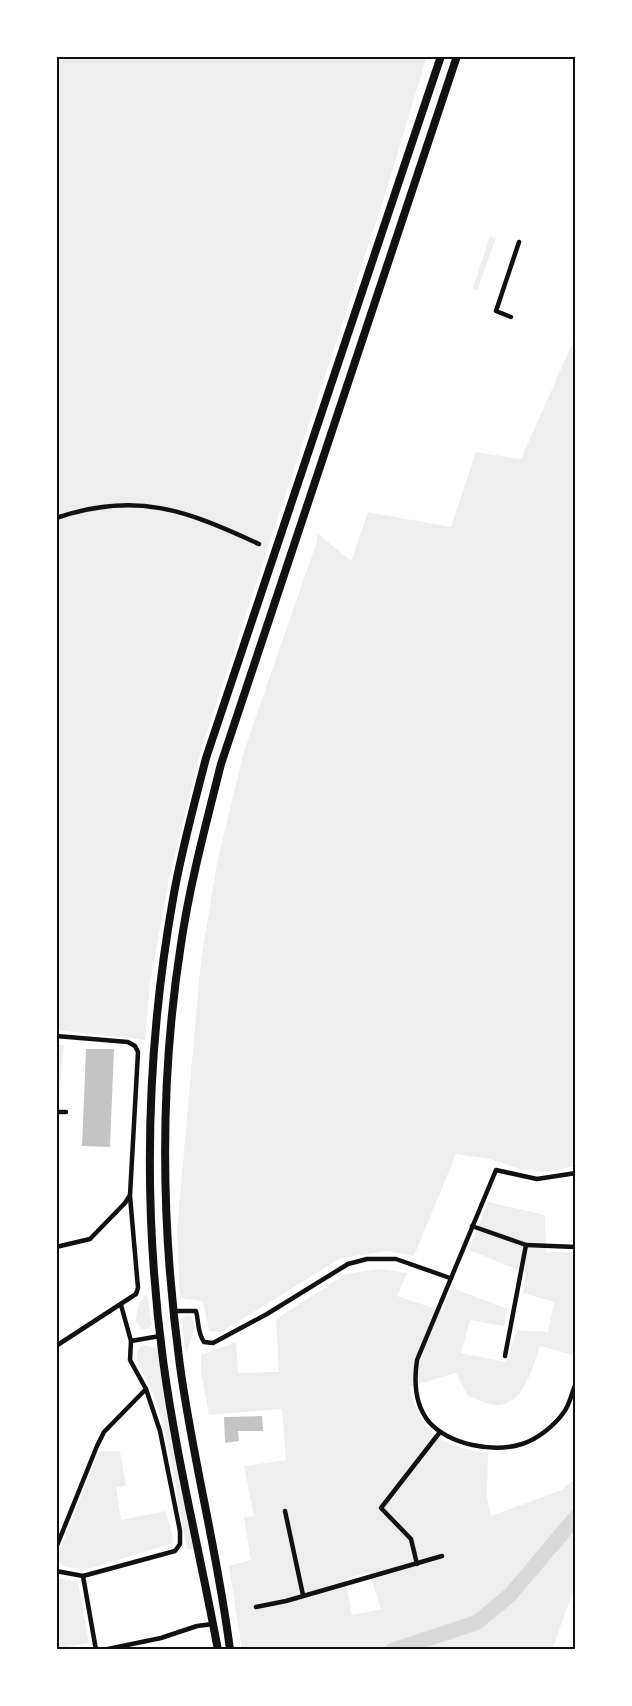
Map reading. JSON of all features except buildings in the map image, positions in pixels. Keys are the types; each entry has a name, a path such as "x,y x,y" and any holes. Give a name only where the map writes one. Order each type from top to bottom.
{"main road":[{"path":"218,1650 168,1388 160,1336 152,1232 151,1108 159,996 181,860 206,758 441,56"},
{"path":"230,1650 184,1391 174,1311 165,1193 167,1070 181,944 196,864 221,764 457,56"}],"street":[{"path":"511,317 496,311 519,242"},
{"path":"56,518 73,512 124,503 177,510 259,544"},
{"path":"56,1036 128,1042 135,1046 138,1052 130,1195 138,1288 136,1294 121,1305 56,1346"},
{"path":"56,1112 66,1112"},
{"path":"576,1173 537,1179 496,1170 417,1360 414,1380 418,1397 428,1420 440,1432 463,1443 496,1447 522,1444 544,1432 565,1411 576,1383"},
{"path":"56,1247 90,1238 125,1203 130,1195"},
{"path":"472,1226 526,1245 576,1247"},
{"path":"505,1356 526,1245"},
{"path":"174,1311 196,1311 199,1321 198,1334 204,1342 213,1344 267,1314 348,1264 367,1259 396,1259 450,1278"},
{"path":"56,1571 83,1576 175,1551 180,1544 180,1531 160,1431 146,1389 130,1360 131,1341 121,1305"},
{"path":"131,1341 160,1336"},
{"path":"56,1548 96,1446 104,1432 146,1389"},
{"path":"417,1564 411,1539 381,1508 440,1432"},
{"path":"285,1511 303,1595"},
{"path":"256,1607 286,1602 303,1595 442,1556"},
{"path":"83,1576 96,1650"},
{"path":"103,1650 154,1639 197,1626 213,1624"}],"shaded area":[{"path":"56,56 427,56 383,201 202,746 169,879 150,983 145,1040 56,1030"},
{"path":"490,236 496,238 477,291 473,288"},
{"path":"576,335 576,1166 544,1172 520,1169 490,1159 456,1154 414,1256 387,1251 341,1258 221,1332 209,1331 203,1301 180,1298 177,1230 201,960 217,863 244,751 317,541 317,533 351,561 368,512 451,527 476,452 521,459"},
{"path":"56,1045 64,1045 58,1106 56,1105"},
{"path":"488,1202 545,1215 546,1252 576,1252 576,1356 540,1346 531,1373 522,1391 508,1402 499,1405 468,1396 456,1373 409,1387 421,1417 435,1435 445,1442 456,1446 488,1453 487,1497 491,1516 562,1490 576,1478 576,1584 553,1647 544,1650 242,1650 229,1566 251,1560 244,1517 254,1516 244,1466 286,1460 282,1409 209,1415 201,1372 201,1355 236,1342 238,1373 279,1372 276,1319 346,1274 379,1269 407,1273 397,1296 442,1311 452,1288 508,1309 504,1326 470,1320 461,1353 506,1362 517,1330 548,1332 554,1302 523,1293 526,1273 469,1250","holes":["369,1572 381,1609 352,1615 345,1579"]},
{"path":"147,1293 152,1325 148,1329 142,1329 136,1322 137,1310"},
{"path":"191,1315 195,1327 186,1355 181,1320 184,1316"},
{"path":"143,1345 157,1348 194,1549 187,1549 166,1436 153,1394 136,1356"},
{"path":"99,1451 120,1451 126,1486 116,1487 121,1520 166,1511 174,1543 84,1570 66,1567 56,1560"},
{"path":"56,1578 78,1582 89,1643 56,1649"}],"waterway":[{"path":"393,1650 476,1623 510,1595 576,1517"}]}
